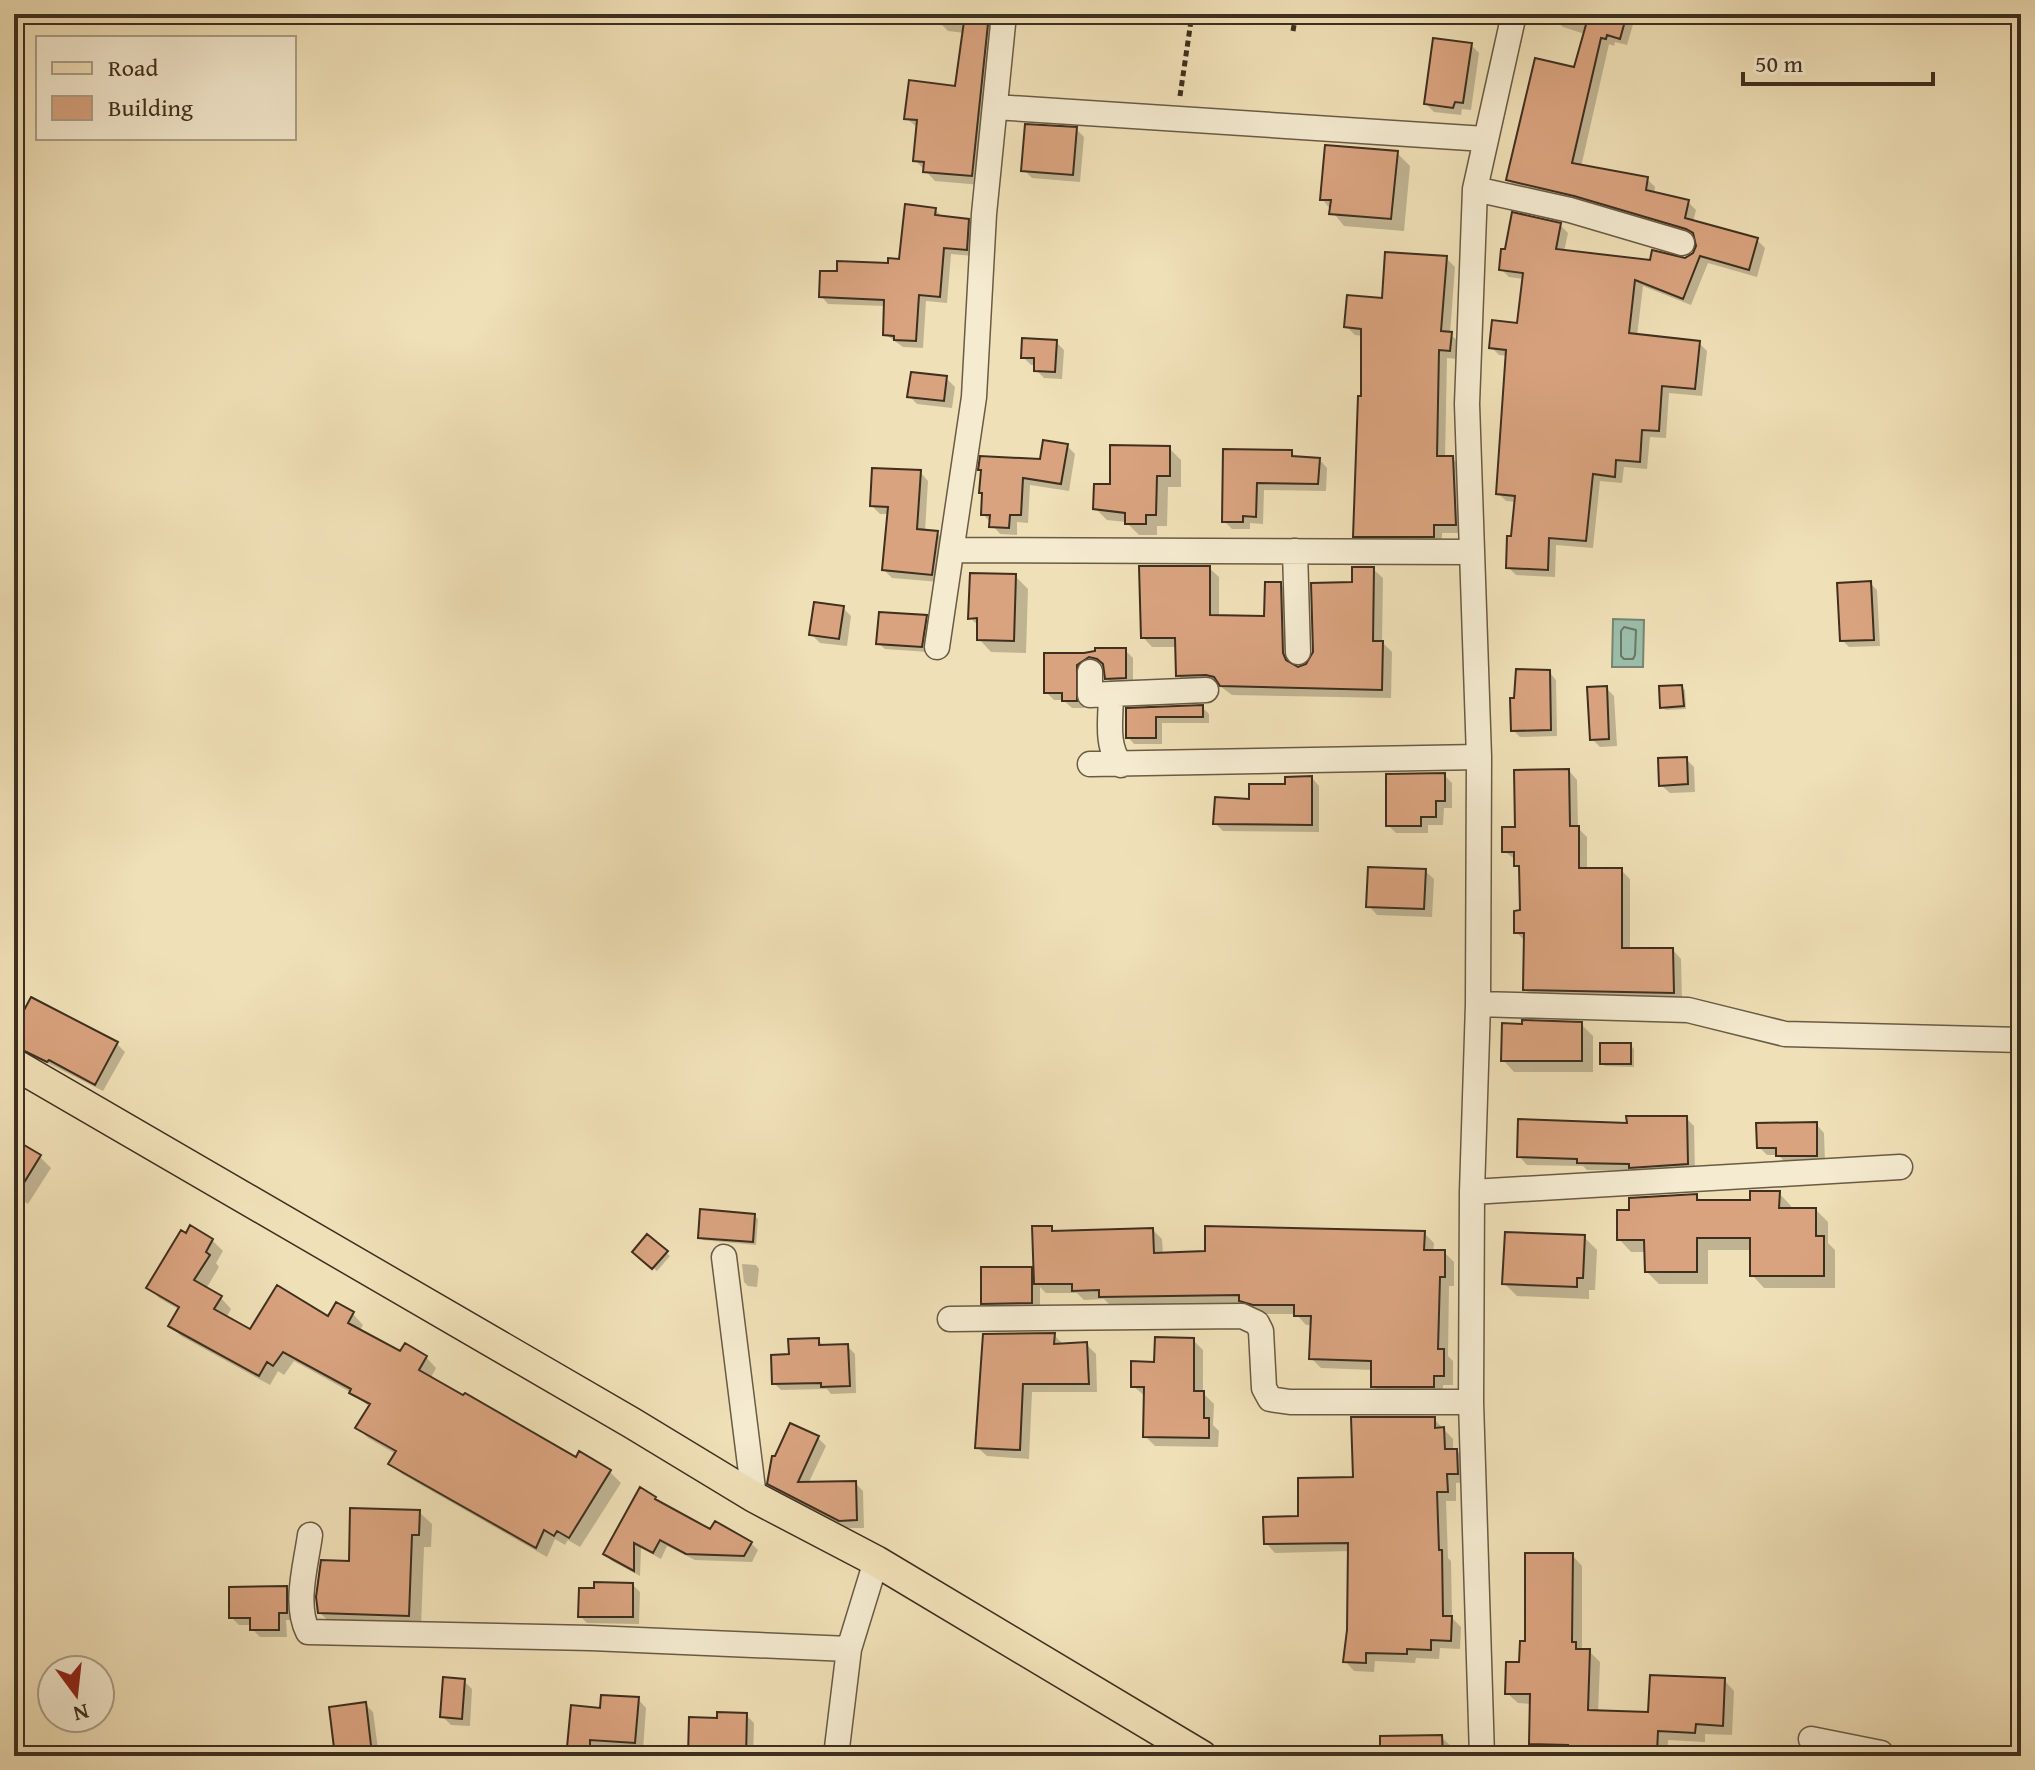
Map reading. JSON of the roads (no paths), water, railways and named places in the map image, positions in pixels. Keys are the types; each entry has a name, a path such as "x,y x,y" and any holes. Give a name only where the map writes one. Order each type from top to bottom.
{"main road":[{"path":"14,1064 754,1497 876,1561 1202,1756"}],"street":[{"path":"937,647 974,397 984,214 1004,14"},
{"path":"1482,1756 1471,1402 1479,757 1467,404 1475,189 1514,14"},
{"path":"995,107 1485,139"},
{"path":"1475,189 1570,210 1682,243"},
{"path":"952,550 1471,552"},
{"path":"1295,551 1298,652"},
{"path":"1090,672 1090,695 1206,690"},
{"path":"1111,694 1111,744 1121,765"},
{"path":"1090,764 1479,757"},
{"path":"1478,1004 1688,1010 1785,1034 2021,1040"},
{"path":"1472,1192 1900,1167"},
{"path":"724,1257 754,1497"},
{"path":"950,1319 1242,1316 1257,1323 1261,1331 1264,1388 1270,1399 1290,1402 1471,1402"},
{"path":"310,1535 302,1600 303,1621 308,1632 591,1638 849,1649"},
{"path":"836,1756 849,1649 876,1561"},
{"path":"1811,1739 1881,1753"}],"water":[{"path":"1613,619 1644,620 1643,667 1612,667"}]}
